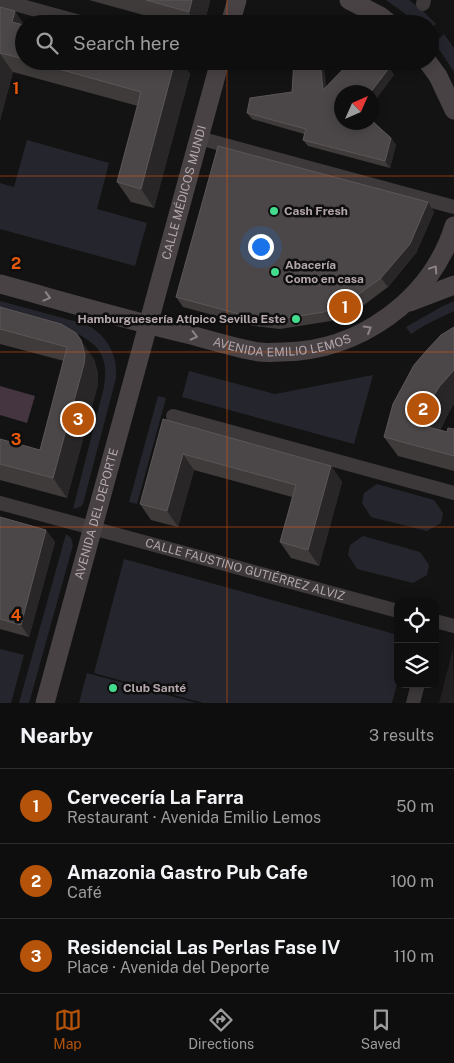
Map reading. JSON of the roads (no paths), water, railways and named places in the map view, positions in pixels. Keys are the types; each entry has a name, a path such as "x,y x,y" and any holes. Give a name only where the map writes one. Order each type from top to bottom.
{"street":[{"path":"0,0 55,15"},
{"path":"233,15 237,0"},
{"path":"349,0 378,15"},
{"name":"CALLE MÉDICOS MUNDI","path":"147,324 218,70"},
{"path":"434,70 454,110"},
{"path":"199,138 454,207"},
{"name":"AVENIDA EMILIO LEMOS","path":"0,284 147,324 260,352 303,351 326,347 346,340 378,324 404,305 424,283 440,260 454,226"},
{"path":"404,305 454,285"},
{"name":"AVENIDA DEL DEPORTE","path":"45,703 147,324"},
{"path":"172,416 454,493"},
{"name":"CALLE FAUSTINO GUTIÉRREZ ALVIZ","path":"0,503 394,610"},
{"path":"439,622 454,626"},
{"path":"413,703 417,688"}],"place":[{"name":"Cash Fresh","path":"274,211"},
{"name":"Abacería Como en casa","path":"275,272"},
{"name":"Cervecería La Farra","path":"345,307"},
{"name":"Hamburguesería Atípico Sevilla Este","path":"296,319"},
{"name":"Amazonia Gastro Pub Cafe","path":"423,409"},
{"name":"Residencial Las Perlas Fase IV","path":"78,419"},
{"name":"Club Santé","path":"113,688"}]}
